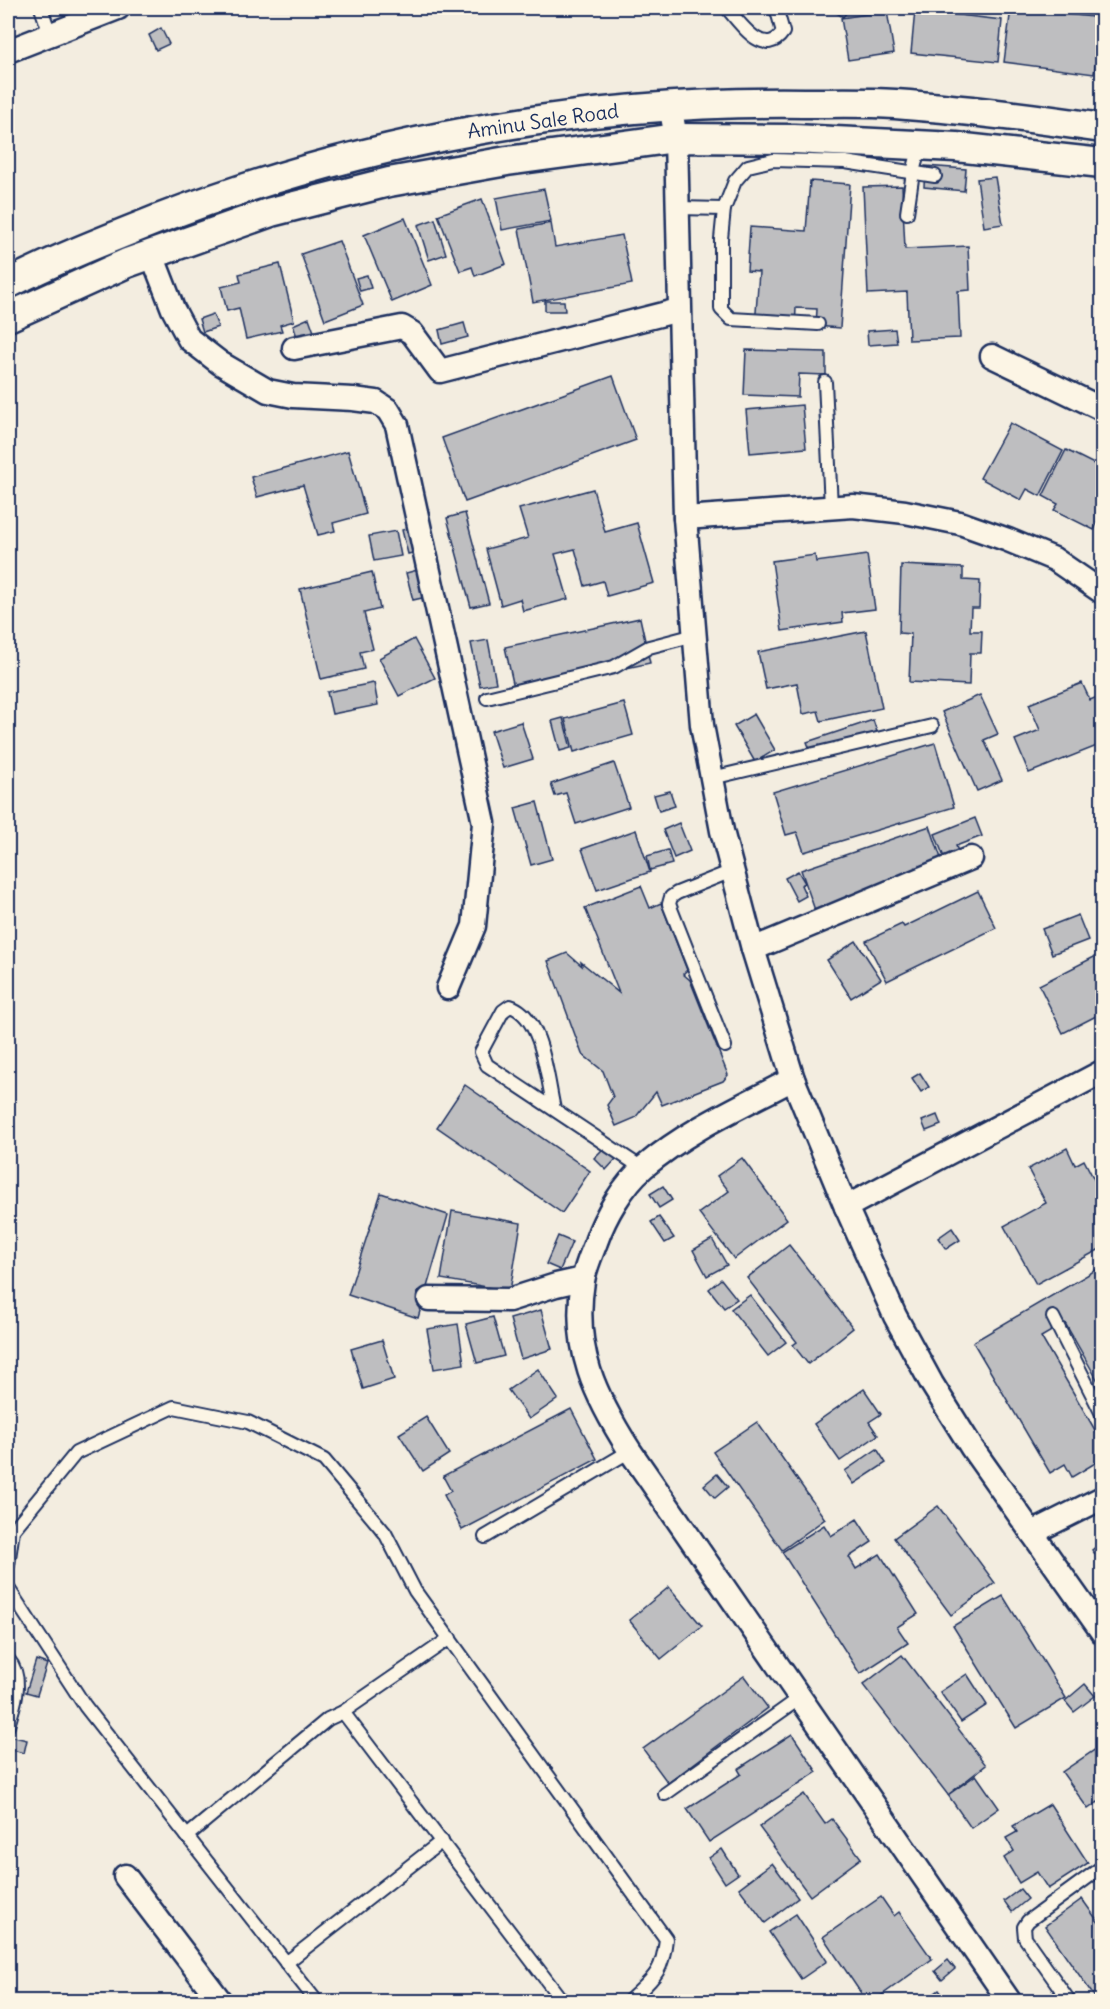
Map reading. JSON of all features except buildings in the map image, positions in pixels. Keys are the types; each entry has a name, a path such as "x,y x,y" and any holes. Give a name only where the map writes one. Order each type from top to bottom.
{"street":[{"path":"8,51 118,8"},
{"name":"Aminu Sale Road","path":"8,284 107,239 224,194 348,157 453,133 589,113 670,105 739,102 893,104 1019,116 1102,128"},
{"path":"670,105 676,138 685,518 702,725 722,831 753,949 793,1079 846,1207 895,1316 932,1384 972,1448 1102,1632"},
{"name":"Aminu Sale Road","path":"8,317 127,263 272,212 388,182 507,161 676,138 794,139 916,159 956,147 1102,164"},
{"path":"152,255 173,309 189,339 220,363 268,391 293,396 376,402 388,410 397,425 484,823 474,927 448,988"},
{"path":"294,348 402,327 412,333 440,371 680,310"},
{"path":"992,356 1102,409"},
{"path":"685,518 853,506 905,512 960,523 1054,559 1102,592"},
{"path":"753,949 971,858"},
{"path":"846,1207 1102,1072"},
{"path":"793,1079 694,1130 642,1168 621,1194 600,1228 583,1279 580,1302 581,1342 590,1378 605,1411 630,1451 1010,2001"},
{"path":"429,1299 509,1300 583,1279"},
{"path":"1032,1533 1102,1498"},
{"path":"124,1876 221,2001"}],"lane":[{"path":"41,8 50,34"},
{"path":"727,8 751,35 762,41 780,36 783,32 777,11 773,8"},
{"path":"907,213 916,159"},
{"path":"818,324 731,319 722,309 721,239 724,209 735,181 748,166 773,160 845,162 916,159 935,176"},
{"path":"678,208 724,209"},
{"path":"825,382 831,507"},
{"path":"487,698 614,667 649,647 695,635"},
{"path":"712,777 932,726"},
{"path":"725,1046 669,904 671,897 677,893 732,871"},
{"path":"554,1109 537,1032 527,1016 510,1006 503,1011 481,1052 487,1065 642,1168"},
{"path":"1053,1317 1102,1413"},
{"path":"8,1566 13,1530 76,1453 174,1407 248,1422 324,1460 385,1533 416,1590 666,1939 664,1959 658,1973 628,2001"},
{"path":"485,1537 630,1451"},
{"path":"8,1588 85,1706 317,2001"},
{"path":"187,1836 328,1719 343,1712 450,1638"},
{"path":"8,1659 13,1665 18,1692 8,1726"},
{"path":"665,1794 800,1698"},
{"path":"343,1712 563,2001"},
{"path":"286,1963 442,1840"},
{"path":"1070,2001 1025,1938 1024,1927 1028,1920 1102,1867"}]}
